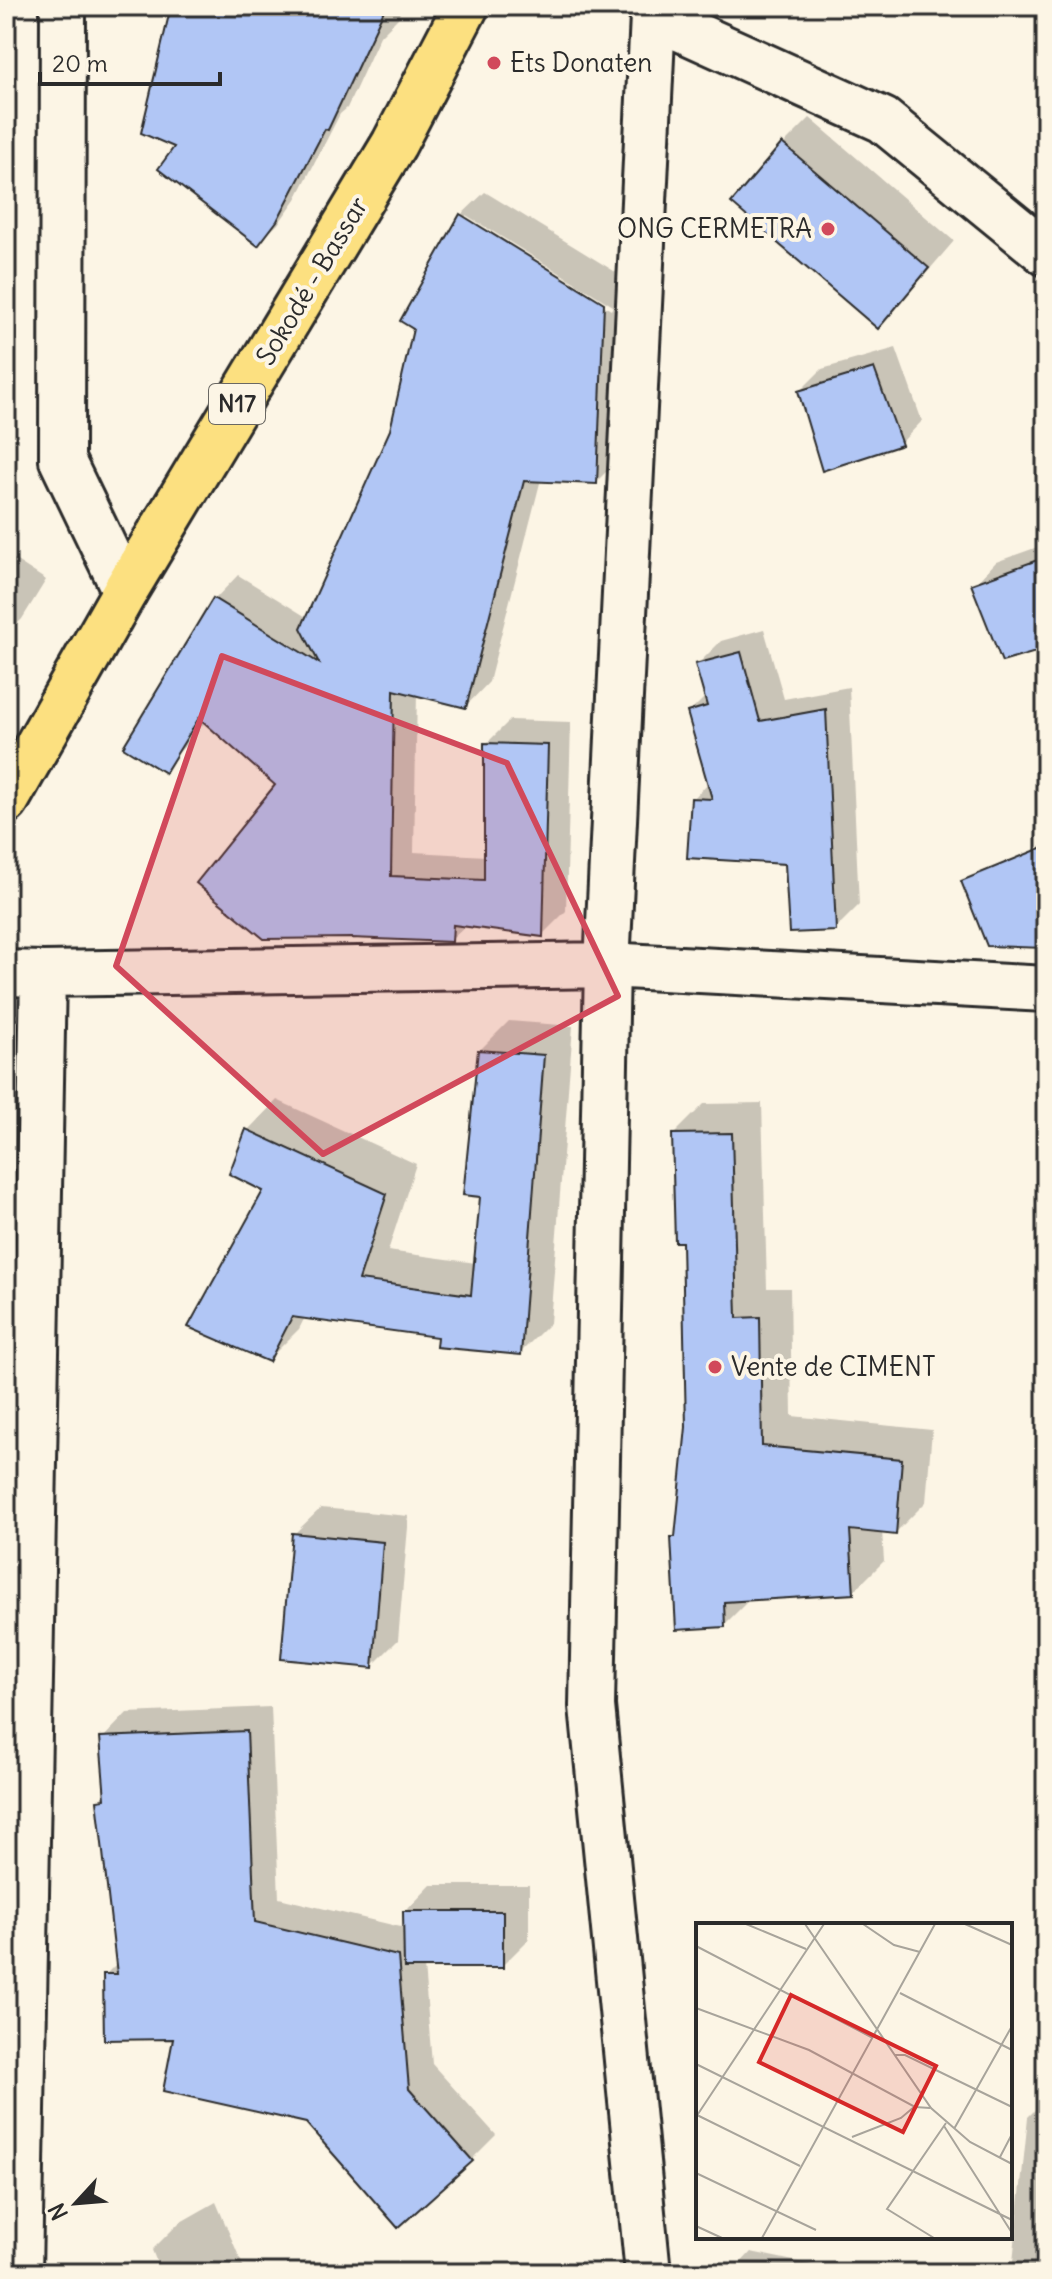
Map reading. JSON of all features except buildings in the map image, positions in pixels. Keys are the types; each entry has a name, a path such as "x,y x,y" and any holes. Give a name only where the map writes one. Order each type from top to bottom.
{"main road":[{"name":"Sokodé - Bassar","path":"6,801 125,591 394,144 466,6"}],"street":[{"path":"63,6 62,460 125,591"},
{"path":"648,2273 592,1706 607,965 652,11 883,120 1046,253"},
{"path":"19,2273 24,974 607,965 1046,989"}],"highlighted area":[{"path":"222,656 507,763 618,996 323,1154 116,966"}],"place":[{"name":"Ets Donaten","path":"494,63"},
{"name":"ONG CERMETRA","path":"828,229"},
{"name":"Vente de CIMENT","path":"715,1367"}]}
